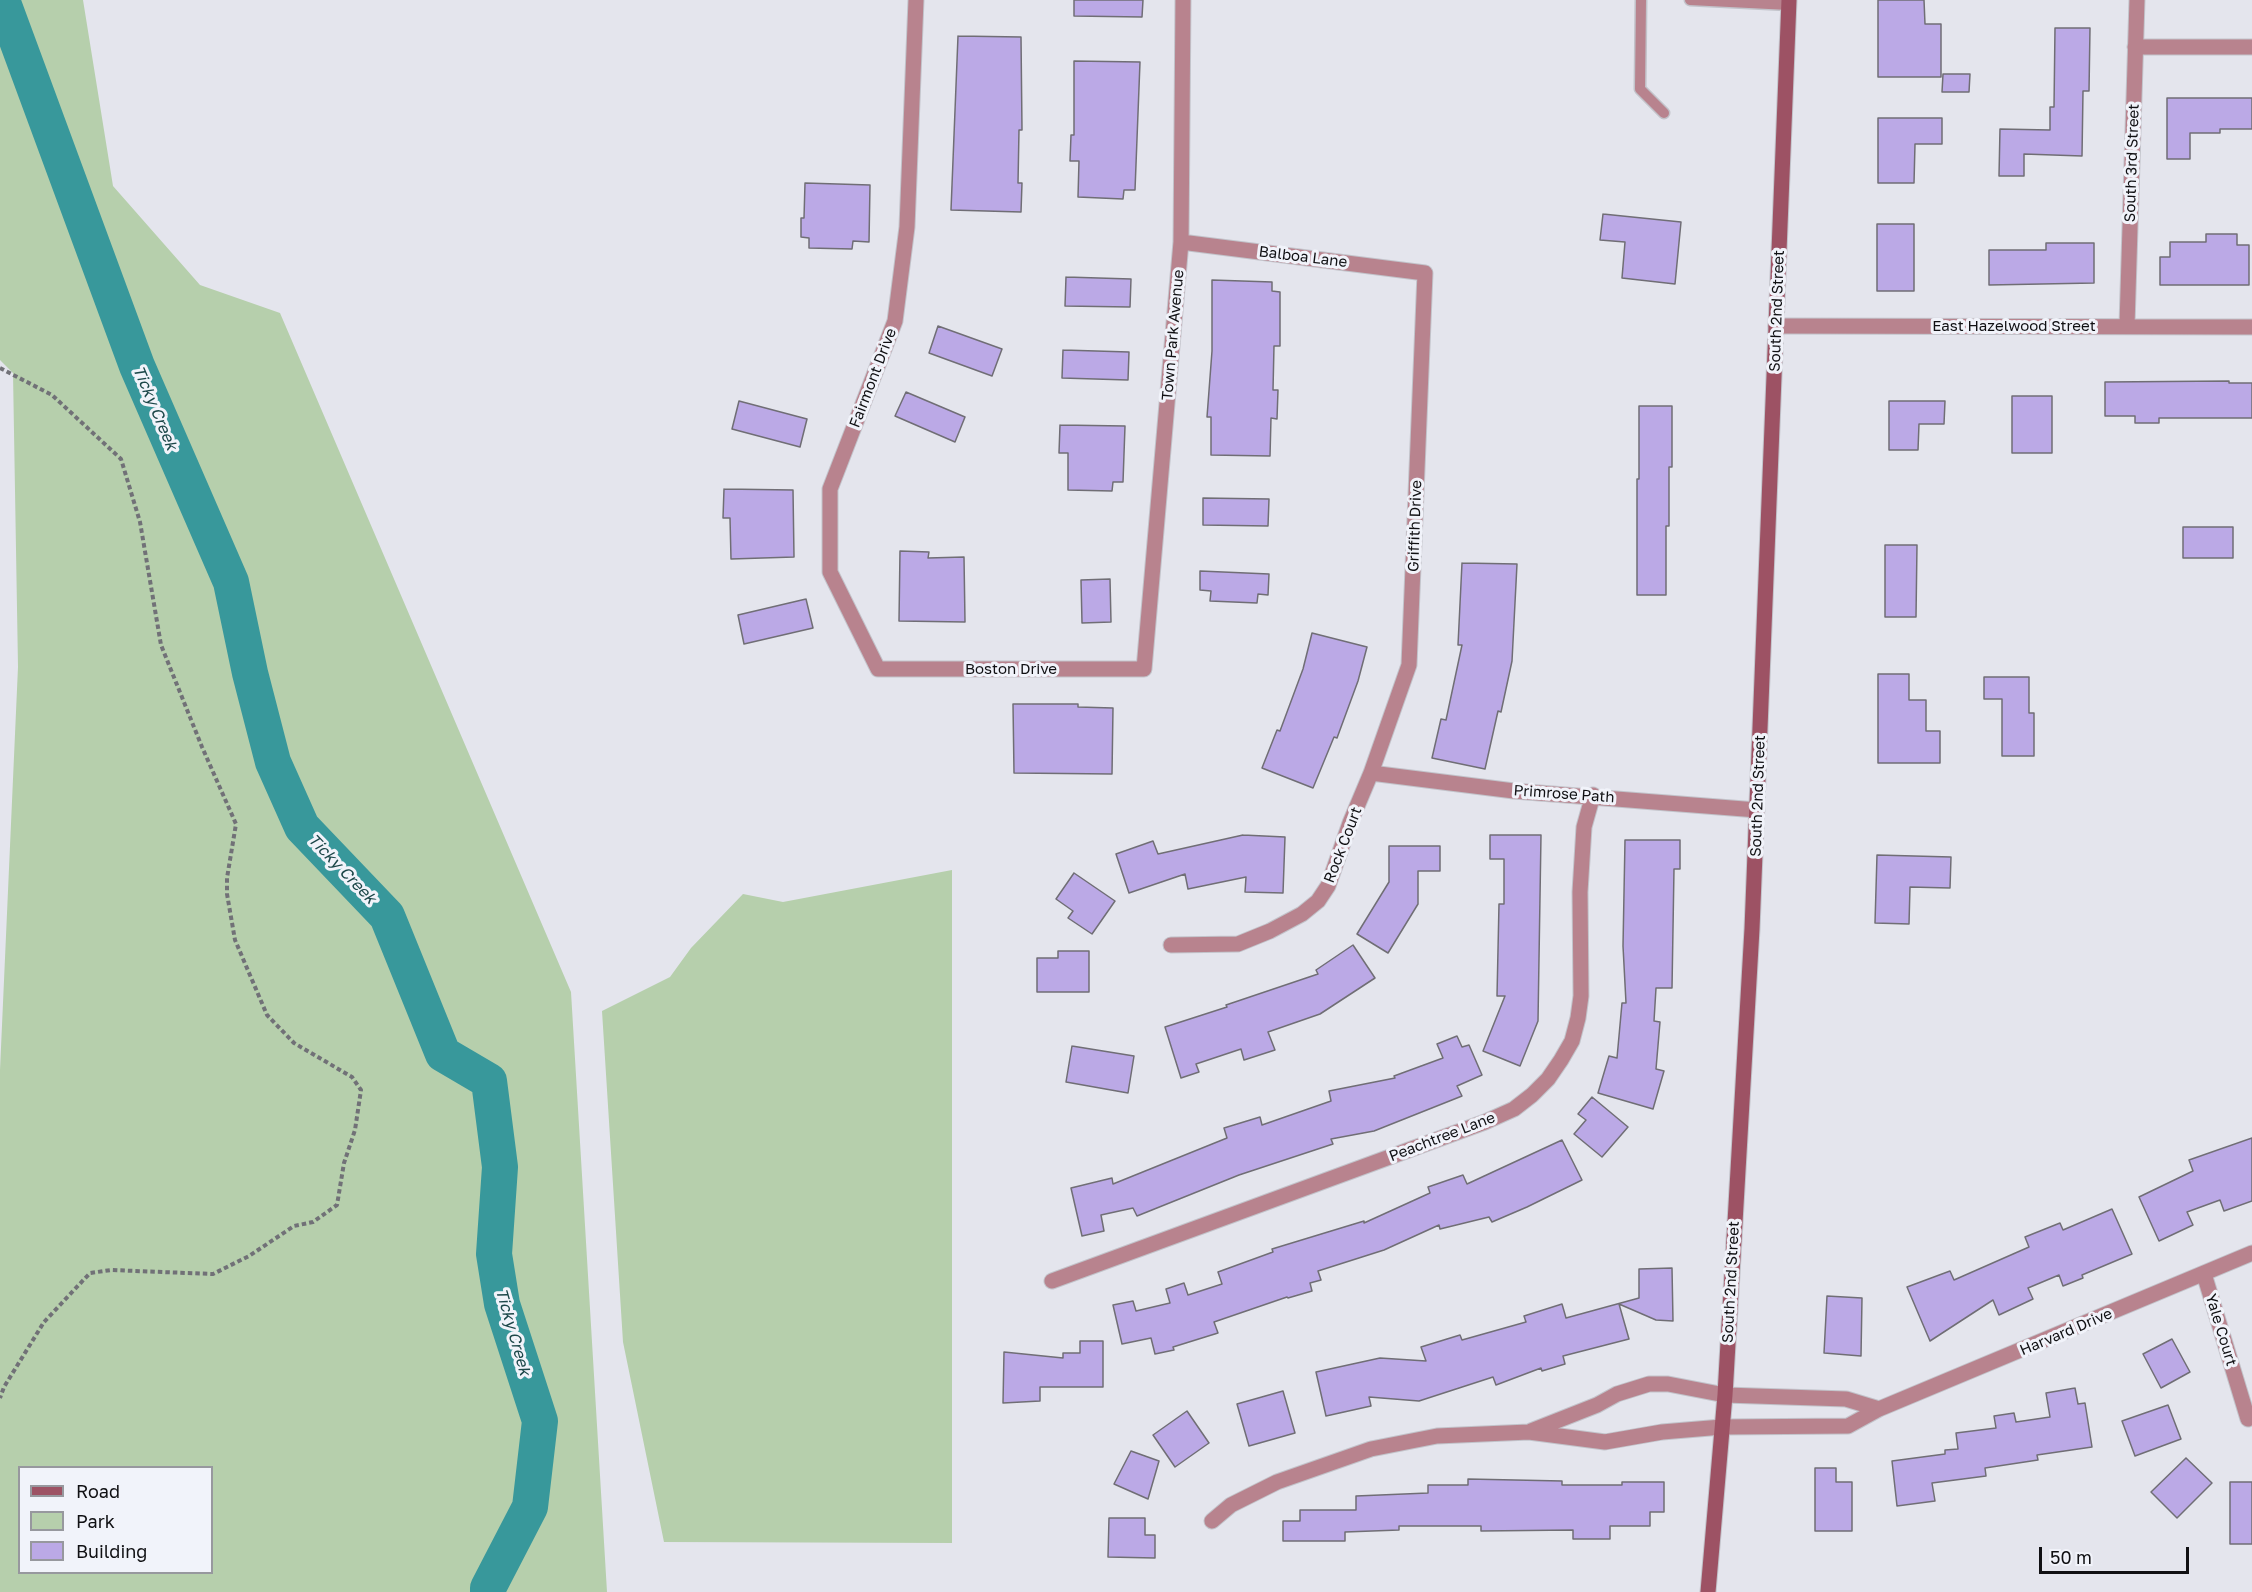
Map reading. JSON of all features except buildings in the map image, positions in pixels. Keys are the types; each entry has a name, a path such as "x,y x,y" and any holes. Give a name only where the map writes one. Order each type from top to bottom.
{"main road":[{"name":"South 2nd Street","path":"1708,1592 1725,1395 1752,929 1789,3"}],"street":[{"name":"Fairmont Drive","path":"878,669 830,572 830,489 895,321 907,227 916,0"},
{"name":"Town Park Avenue","path":"1144,669 1181,242 1183,0"},
{"name":"South 3rd Street","path":"2127,326 2137,0"},
{"path":"2135,47 2252,47"},
{"name":"Balboa Lane","path":"1181,242 1425,273"},
{"name":"Griffith Drive","path":"1371,773 1409,665 1425,273"},
{"name":"East Hazelwood Street","path":"1776,326 2252,327"},
{"name":"Boston Drive","path":"878,669 1144,669"},
{"name":"Primrose Path","path":"1371,773 1491,788 1757,810"},
{"name":"Rock Court","path":"1171,945 1238,944 1270,932 1302,914 1318,901 1328,886 1350,823 1371,773"},
{"name":"Peachtree Lane","path":"1052,1281 1485,1122 1514,1109 1532,1095 1548,1079 1561,1060 1572,1041 1578,1018 1581,996 1580,892 1584,827 1593,795"},
{"name":"Harvard Drive","path":"1530,1432 1605,1442 1662,1432 1722,1427 1848,1426 1879,1409 2252,1253"},
{"name":"Yale Court","path":"2204,1274 2248,1419"},
{"path":"1212,1521 1231,1505 1277,1482 1371,1449 1437,1436 1530,1432 1617,1394 1649,1384 1668,1384 1725,1395 1846,1399 1879,1409"}],"lane":[{"path":"1641,0 1640,89 1664,113"},
{"path":"1690,0 1789,3"}],"path":[{"path":"0,368 52,395 121,459 140,522 161,645 236,824 227,878 227,894 235,940 267,1015 294,1043 352,1077 361,1090 355,1130 344,1163 337,1205 313,1222 294,1226 249,1256 213,1274 111,1270 90,1274 44,1322 4,1387 0,1398"}],"green space":[{"path":"0,0 83,0 113,186 200,285 280,313 571,992 607,1592 0,1592 0,1070 18,667 13,373 0,360"},
{"path":"952,870 952,1543 664,1542 623,1342 602,1011 670,977 691,948 743,894 783,902"}],"waterway":[{"name":"Ticky Creek","path":"2,0 137,366 231,582 250,673 273,762 302,827 387,916 443,1054 489,1081 500,1167 494,1254 502,1304 540,1421 530,1507 488,1592"}]}
